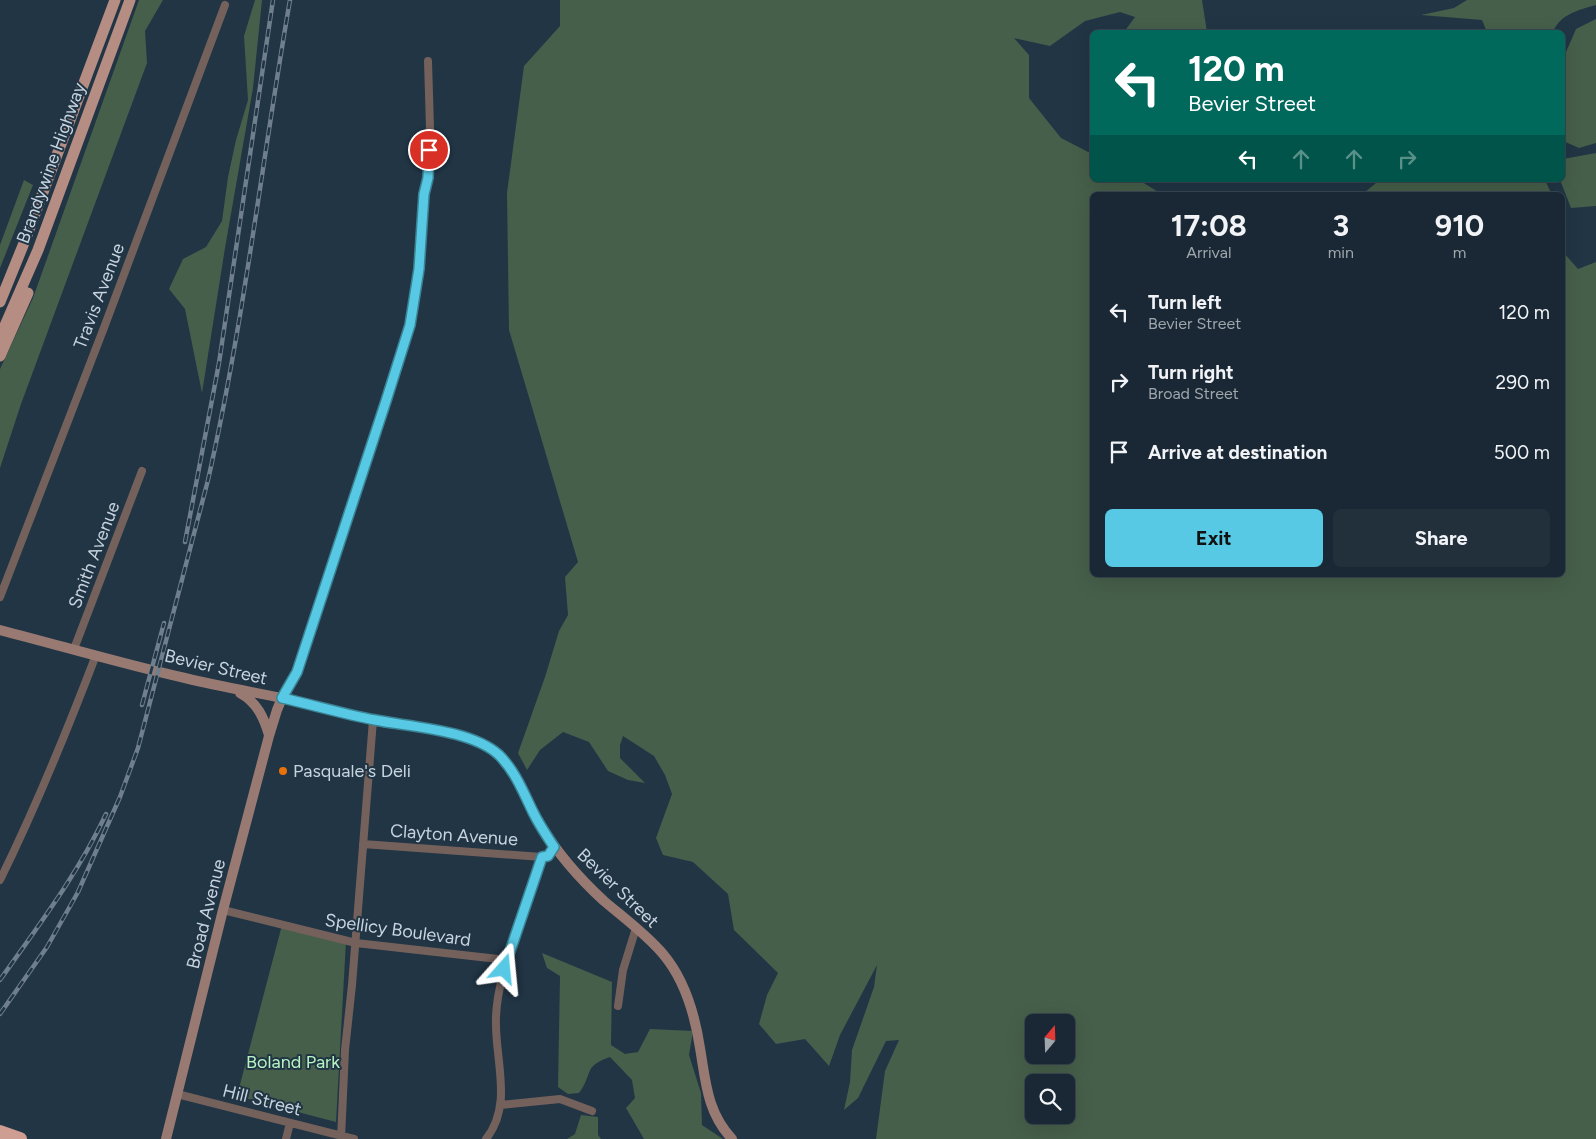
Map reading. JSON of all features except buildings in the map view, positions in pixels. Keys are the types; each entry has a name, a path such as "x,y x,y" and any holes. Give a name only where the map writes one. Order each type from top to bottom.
{"highway":[{"path":"0,1132 20,1139"}],"main road":[{"name":"Brandywine Highway","path":"0,302 27,236 115,0"},
{"name":"Brandywine Highway","path":"0,337 28,276 130,0"},
{"path":"0,356 33,281 48,224"},
{"name":"Bevier Street","path":"0,630 225,687 282,698 374,720 457,735 474,740 495,752 515,776 535,816 554,847 582,879 662,953 680,980 692,1010 697,1031 706,1092 718,1119 732,1139"},
{"path":"225,687 247,697 256,707 262,716 269,736"},
{"name":"Broad Avenue","path":"166,1139 223,910 269,736 282,698"}],"street":[{"name":"Travis Avenue","path":"0,596 105,325 225,5"},
{"path":"282,698 297,672 390,392 410,325 419,269 424,194 428,178 430,128 428,61"},
{"name":"Smith Avenue","path":"74,649 142,471"},
{"path":"0,880 15,850 96,655"},
{"path":"354,1139 341,1137 345,1050 356,943 374,720"},
{"name":"Clayton Avenue","path":"363,844 542,857"},
{"path":"486,1139 498,1117 501,1105 496,1019 497,1003 507,960 542,857 548,856 554,847"},
{"name":"Spellicy Boulevard","path":"223,910 356,943 507,960"},
{"path":"618,1006 622,970 636,928"},
{"name":"Hill Street","path":"177,1094 341,1137"},
{"path":"501,1105 560,1099 592,1111"},
{"path":"286,1139 290,1123"}],"green space":[{"path":"139,0 163,0 145,31 147,63 21,404 0,468 0,369 33,298"},
{"path":"255,0 262,0 253,88 202,393 185,309 169,289 183,259 206,247 222,221 228,177 236,140 248,100 244,36"},
{"path":"560,0 1202,0 1207,30 1125,30 1135,17 1120,12 1085,21 1050,46 1014,38 1029,55 1029,98 1061,138 1090,153 1090,182 1142,182 1158,192 1090,192 1090,577 1565,577 1565,254 1578,269 1596,262 1596,1139 876,1139 885,1071 899,1040 886,1041 858,1098 844,1110 850,1082 852,1050 874,987 877,965 840,1035 829,1066 805,1039 776,1044 759,1024 767,995 778,973 734,930 728,894 693,862 663,855 656,838 672,794 665,775 654,756 623,736 620,745 620,758 645,783 628,780 608,771 589,742 563,732 540,750 527,770 518,753 559,631 568,615 565,577 578,562 509,330 507,193 524,66 560,26"},
{"path":"1467,0 1596,0 1596,5 1565,17 1554,30 1486,30 1482,20 1421,15 1454,8"},
{"path":"1596,19 1596,143 1579,148 1565,142 1565,54 1576,29"},
{"path":"1596,153 1596,206 1571,208 1561,182 1565,182 1565,159"},
{"path":"24,180 33,185 0,268 0,245"},
{"path":"1546,182 1551,192 1365,192 1376,183"},
{"name":"Boland Park","path":"282,925 346,941 336,1122 237,1096"},
{"path":"542,953 612,982 611,1045 625,1054 638,1052 650,1029 693,1031 689,1055 701,1093 702,1125 723,1139 644,1139 626,1108 635,1098 632,1080 610,1057 595,1064 579,1093 568,1094 558,1087 560,976 547,968"},
{"path":"581,1115 598,1117 598,1135 601,1139 567,1139 575,1134"}],"railway":[{"path":"185,542 219,363 273,0"},
{"path":"0,1014 47,947 78,892 120,797 138,748 208,480 221,421 290,0"},
{"path":"142,705 164,623"},
{"path":"0,980 70,879 106,814"}],"place":[{"name":"Pasquale's Deli","path":"283,771"}],"route":[{"path":"429,150 419,269 410,325 297,672 282,698 374,720 457,735 474,740 495,752 509,767 554,847 548,856 542,857 504,969"}]}
